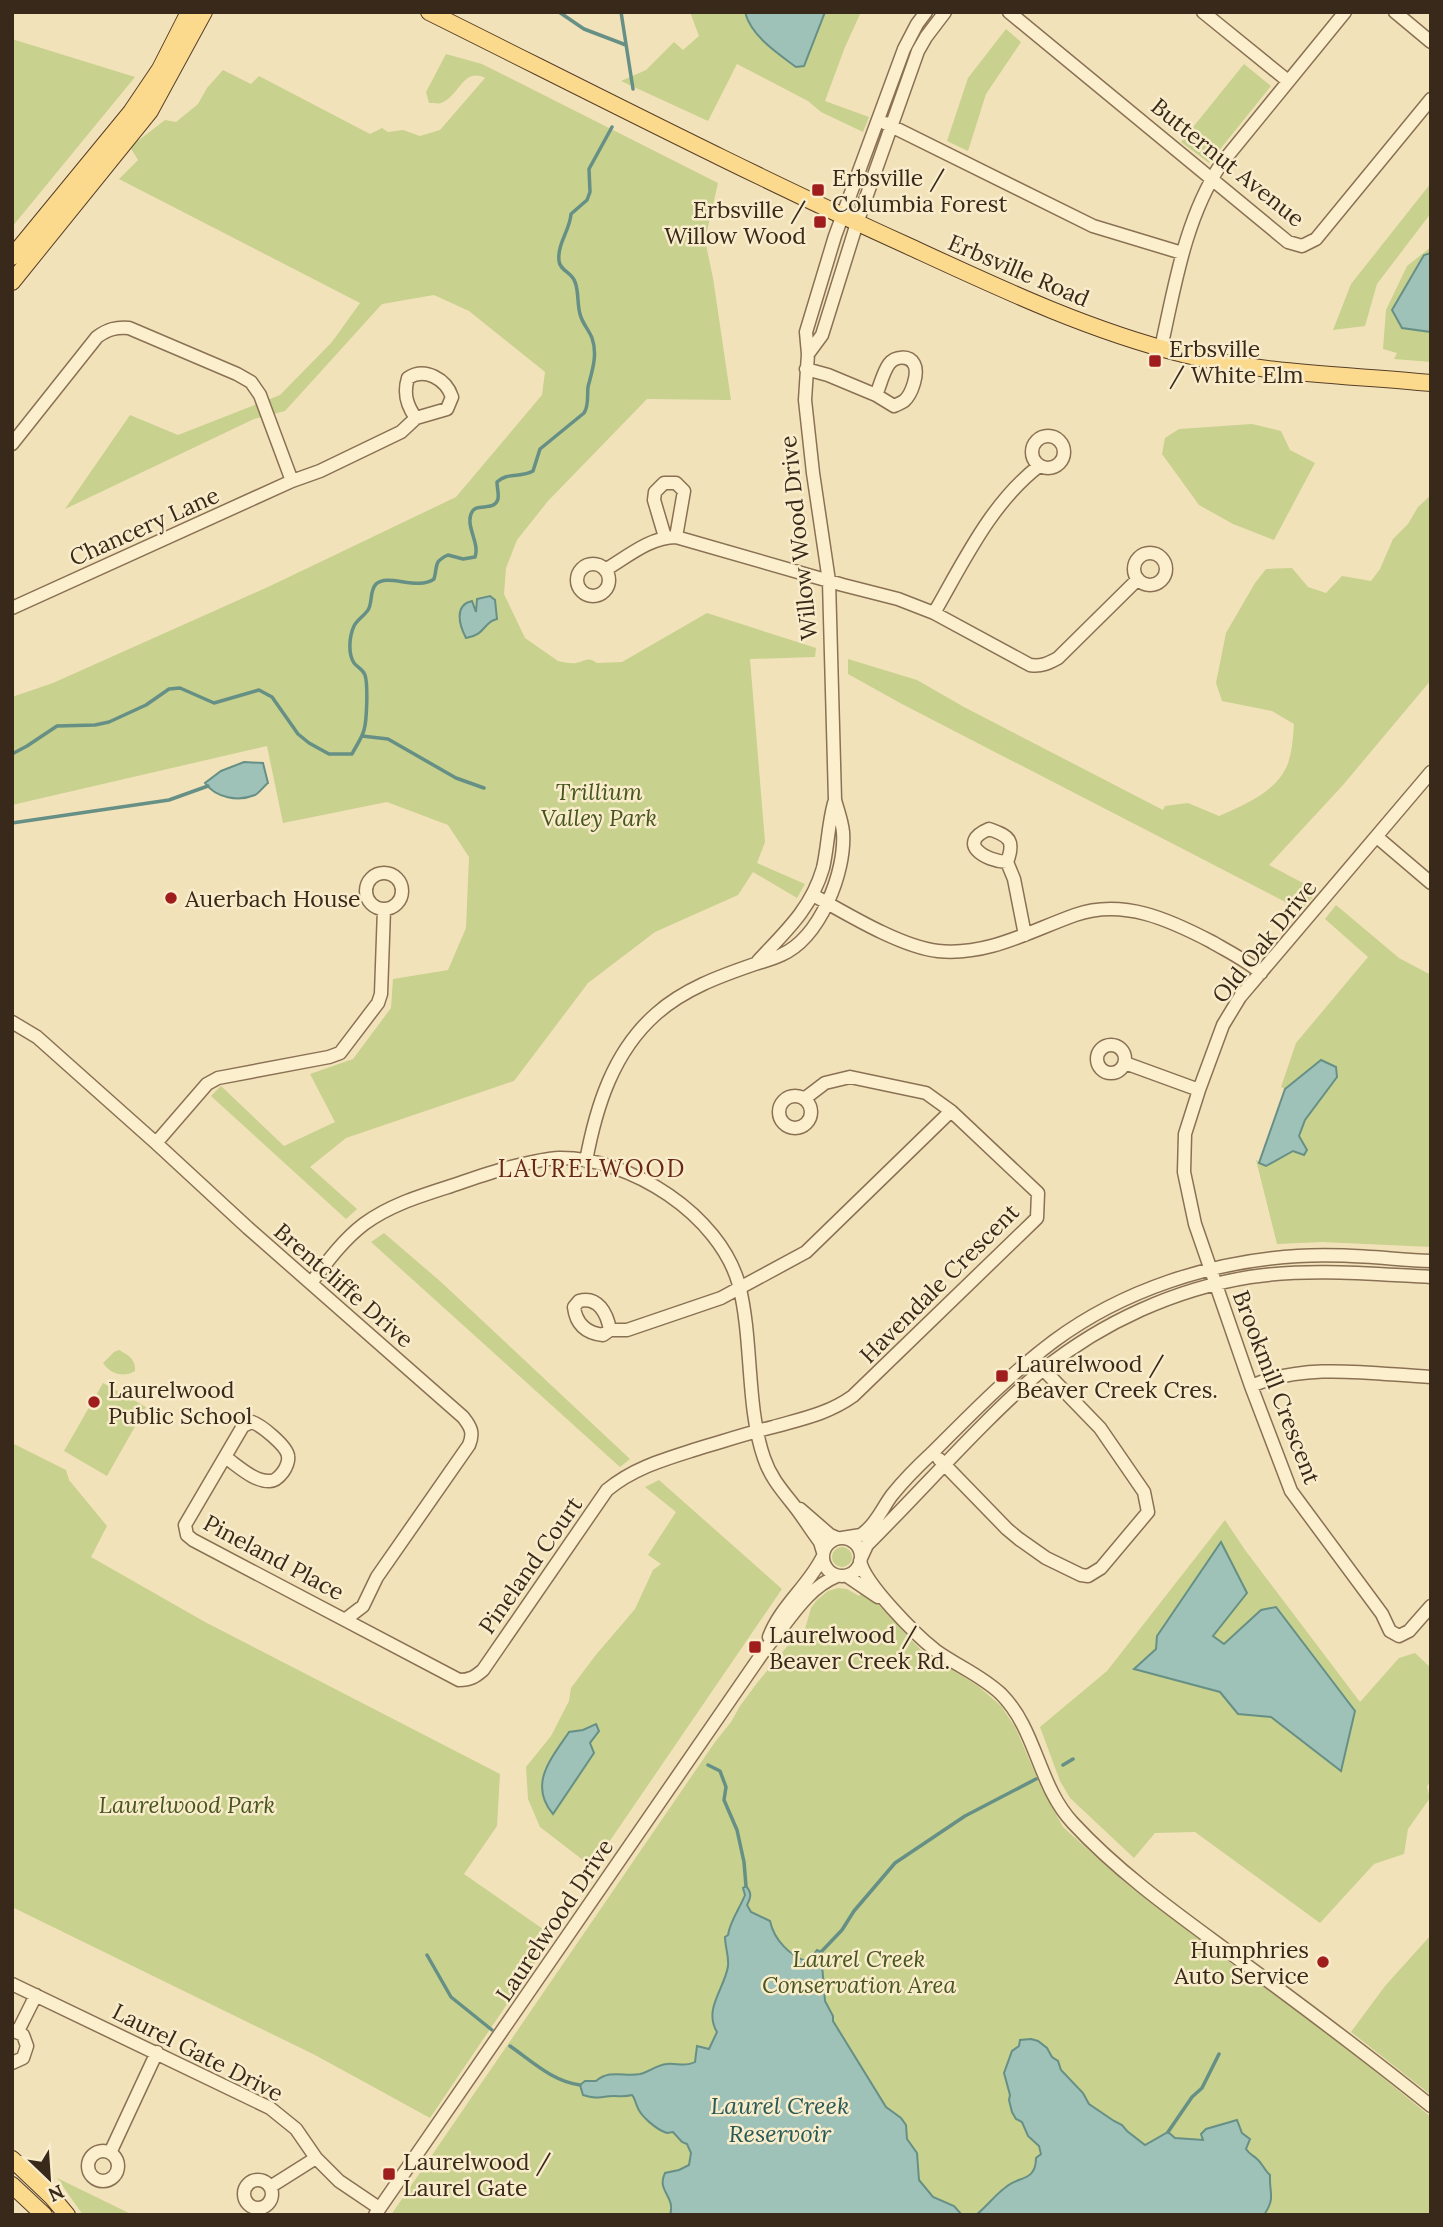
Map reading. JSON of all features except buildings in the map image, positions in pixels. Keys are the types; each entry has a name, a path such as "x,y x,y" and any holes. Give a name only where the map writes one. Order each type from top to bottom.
{"main road":[{"path":"12,257 131,112 160,69 189,12"},
{"path":"12,282 150,111 204,12"},
{"name":"Erbsville Road","path":"429,12 850,220 1056,313 1187,355 1254,367 1431,383"},
{"path":"12,2160 52,2197 67,2215"},
{"path":"12,2185 44,2215"}],"street":[{"path":"850,220 878,119 904,49 926,12"},
{"path":"850,220 892,126 918,51 945,12"},
{"name":"Butternut Avenue","path":"1009,12 1288,242 1302,246 1316,239 1431,99"},
{"path":"1203,12 1288,81"},
{"path":"1161,348 1182,253 1212,178 1221,163 1345,12"},
{"path":"1395,12 1431,42"},
{"path":"878,119 1094,226 1182,253"},
{"name":"Willow Wood Drive","path":"586,1161 593,1123 606,1085 633,1038 654,1015 676,998 697,987 783,954 807,935 828,904 842,860 843,831 835,800 829,581 805,400 808,354 822,335 850,220"},
{"path":"12,444 97,337 117,327 130,328 251,382 260,395 292,481"},
{"path":"806,369 876,395"},
{"name":"Chancery Lane","path":"12,608 292,481 320,471 401,432 416,418"},
{"path":"934,613 958,568 990,520 1027,475 1039,466"},
{"path":"605,570 653,541 671,537 898,599 934,613 1036,666 1058,658 1139,579"},
{"name":"Old Oak Drive","path":"1215,1285 1195,1224 1184,1172 1185,1134 1223,1025 1240,997 1431,772"},
{"name":"Willow Wood Drive","path":"755,964 806,908 813,895 824,865 829,821 835,800"},
{"path":"1377,837 1431,883"},
{"path":"1007,862 1014,879 1025,935"},
{"path":"813,895 911,946 939,951 964,951 994,946 1078,914 1096,911 1152,914 1190,930 1249,962 1261,973"},
{"path":"156,1143 208,1084 218,1078 329,1058 340,1053 378,1003 381,994 384,909"},
{"name":"Brentcliffe Drive","path":"12,1022 37,1037 471,1427 473,1437 377,1577 363,1606 346,1619"},
{"path":"1125,1063 1199,1090"},
{"name":"Havendale Crescent","path":"757,1431 825,1413 853,1396 1037,1218 1038,1193 951,1111 926,1093 850,1077 825,1083 804,1099"},
{"path":"610,1330 627,1330 721,1298 806,1252 951,1111"},
{"path":"311,1283 345,1240 391,1207 498,1170 559,1158 620,1169 658,1187 690,1212 717,1242 734,1272 746,1326 757,1431 770,1475 820,1542 827,1569 856,1581 893,1609 935,1650 987,1682 1011,1705 1027,1731 1058,1805 1098,1847 1149,1892 1308,2010 1431,2106"},
{"path":"823,1555 828,1544 840,1538 861,1535 874,1523 893,1493 1005,1382 1077,1326 1124,1300 1210,1269 1264,1259 1299,1256 1431,1261"},
{"path":"842,1576 856,1570 867,1545 944,1464 1043,1369 1090,1336 1137,1311 1177,1296 1249,1277 1323,1272 1431,1277"},
{"name":"Brookmill Crescent","path":"1215,1285 1291,1491 1382,1614 1390,1631 1399,1636 1409,1631 1431,1606"},
{"path":"932,1452 1007,1529 1046,1558 1081,1576 1088,1576 1101,1568 1148,1512 1144,1492 1100,1428 1034,1358"},
{"path":"1251,1386 1265,1380 1312,1371 1431,1377"},
{"name":"Pineland Place","path":"225,1457 248,1474 271,1481 279,1477 285,1469 288,1457 286,1449 259,1425 252,1422 243,1426 225,1457 186,1525 187,1535 192,1541 346,1619"},
{"name":"Pineland Court","path":"346,1619 459,1680 475,1677 483,1670 607,1490 620,1479 646,1465 757,1431"},
{"path":"794,1505 830,1535 854,1542 858,1547 863,1571 893,1609"},
{"name":"Laurelwood Drive","path":"766,1648 772,1630 823,1555"},
{"name":"Laurelwood Drive","path":"377,2212 766,1648 811,1592 823,1582 842,1576"},
{"name":"Laurel Gate Drive","path":"12,1984 270,2108 296,2129 317,2158 340,2181 377,2212"},
{"path":"12,2063 23,2058 27,2046 23,2035 15,2030 36,1995"},
{"path":"110,2153 157,2052"},
{"path":"270,2187 317,2158"}],"green space":[{"path":"690,12 745,12 747,20 804,66 825,12 861,12 825,101 869,117 863,132 821,112 808,101 737,64 708,121 621,81 646,70 674,42 683,50 699,36"},
{"path":"1006,29 1021,42 986,94 968,151 947,141 968,78"},
{"path":"12,39 135,77 12,227"},
{"name":"Trillium Valley Park","path":"446,54 482,64 718,183 705,240 731,400 647,399 548,501 517,540 506,568 504,594 525,638 558,661 567,663 589,659 597,663 622,662 707,613 816,648 815,657 750,659 765,842 757,863 805,884 797,898 753,872 738,895 655,932 588,983 514,1081 346,1138 310,1167 357,1209 346,1219 211,1096 221,1086 284,1146 335,1122 310,1074 353,1059 391,1008 393,979 448,970 466,928 469,857 448,825 387,802 283,823 267,746 12,805 12,697 53,683 268,587 456,497 542,395 545,372 469,311 434,295 382,304 285,411 254,419 65,509 130,415 178,435 280,395 332,342 360,303 119,179 138,160 130,147 165,120 176,122 198,104 207,88 223,70 251,84 259,76 370,134 382,128 388,132 403,130 420,136 440,130 485,78 471,76 447,100 429,103 426,92"},
{"path":"1244,64 1271,86 1209,163 1181,142"},
{"path":"1431,183 1431,213 1377,284 1365,326 1333,330 1351,284"},
{"path":"1431,247 1431,253 1424,255 1402,328 1431,332 1431,362 1394,359 1397,353 1383,349 1386,310 1407,266"},
{"path":"1252,424 1281,431 1290,450 1315,463 1274,540 1233,524 1199,505 1162,454 1165,438 1179,429"},
{"path":"1431,495 1431,680 1343,785 1269,865 1318,891 1301,910 848,674 848,659 917,680 1163,810 1165,806 1188,803 1219,816 1257,798 1274,785 1286,768 1292,746 1294,724 1272,711 1222,701 1216,683 1226,633 1255,583 1266,569 1292,568 1308,587 1326,593 1342,576 1371,581 1380,569 1393,539"},
{"path":"1336,905 1399,958 1431,975 1431,1247 1322,1242 1277,1244 1256,1160 1266,1166 1293,1151 1307,1150 1299,1136 1305,1120 1337,1077 1321,1060 1285,1089 1281,1087 1296,1043 1368,957 1325,919"},
{"path":"384,1233 441,1282 630,1459 620,1467 371,1242"},
{"path":"119,1350 133,1360 135,1371 118,1374 103,1363"},
{"path":"103,1383 146,1407 107,1476 64,1451"},
{"name":"Laurelwood Park","path":"12,1443 66,1470 69,1480 107,1526 91,1557 205,1622 500,1774 497,1826 464,1874 553,1936 430,2118 315,2055 12,1907"},
{"path":"659,1480 782,1589 592,1867 540,1827 528,1799 526,1767 551,1736 569,1701 571,1688 635,1609 653,1570 661,1564 648,1555 676,1512 645,1487"},
{"path":"1225,1520 1360,1702 1399,1658 1415,1653 1431,1668 1431,1779 1427,1787 1430,1798 1408,1829 1404,1854 1374,1864 1320,1923 1195,1832 1155,1833 1134,1858 1070,1798 1060,1781 1040,1727 1107,1671","holes":["1261,1610 1340,1771 1271,1717 1238,1714 1220,1692 1135,1669 1156,1649 1213,1635 1224,1645"]},
{"path":"842,1547 849,1550 852,1557 849,1564 842,1567 835,1564 832,1557 835,1550"},
{"name":"Laurel Creek Conservation Area","path":"847,1589 859,1596 863,1591 921,1650 978,1686 1001,1706 1015,1727 1042,1789 1063,1827 1123,1881 1339,2042 1431,2117 1431,2215 391,2215 740,1706 794,1638 805,1629 811,1608 817,1600 828,1591"},
{"path":"1431,1935 1431,2095 1351,2032 1385,1986"},
{"path":"57,2178 133,2215 83,2215"}],"water":[{"path":"745,12 825,12 804,66 796,67 759,36"},
{"path":"1431,253 1431,332 1402,328 1392,310 1424,255"},
{"path":"490,596 495,600 497,619 477,634 466,638 460,622 462,607 472,601 476,612 477,599"},
{"path":"244,762 263,763 268,783 255,795 228,797 215,792 205,783 221,771"},
{"path":"1321,1060 1336,1067 1337,1077 1305,1120 1299,1136 1307,1150 1304,1155 1293,1151 1266,1166 1259,1163 1285,1089"},
{"path":"1221,1542 1247,1593 1213,1636 1224,1644 1261,1610 1276,1607 1355,1711 1341,1771 1271,1717 1238,1714 1220,1692 1134,1669 1156,1649 1157,1636"},
{"path":"596,1724 599,1731 590,1743 594,1753 553,1814 542,1792 542,1782 549,1762 569,1732"},
{"name":"Laurel Creek Reservoir","path":"746,1886 750,1893 747,1905 751,1912 770,1921 775,1935 789,1951 808,1962 817,1950 821,1952 825,2001 833,2021 886,2107 906,2125 907,2139 917,2153 919,2180 933,2197 954,2206 962,2215 670,2215 671,2208 663,2179 665,2173 689,2165 691,2153 687,2144 673,2132 667,2133 649,2122 632,2095 596,2098 583,2095 580,2085 585,2081 596,2081 612,2074 640,2074 663,2065 685,2065 695,2062 697,2046 709,2049 717,2032 712,2015 728,1966 725,1937 745,1895 743,1888"},
{"path":"1031,2039 1047,2048 1089,2104 1122,2125 1145,2145 1168,2132 1175,2138 1203,2140 1201,2134 1206,2129 1237,2120 1242,2133 1250,2139 1246,2149 1270,2175 1271,2199 1264,2215 976,2215 1006,2187 1030,2175 1036,2158 1041,2154 1039,2146 1028,2136 1022,2122 1016,2119 1012,2112 1004,2073 1012,2051 1019,2046 1020,2040"}],"waterway":[{"path":"559,12 584,29 626,45"},
{"path":"621,12 633,89"},
{"path":"12,754 57,726 109,722 146,705 169,689 180,688 214,703 259,690 272,697 298,734 309,743 329,754 352,754 364,730 367,694 365,675 352,659 350,640 354,626 369,607 376,584 388,580 427,582 434,579 437,564 443,557 475,557 476,547 470,524 473,510 496,503 497,482 501,479 533,471 540,449 586,410 594,363 594,344 581,317 575,282 560,264 559,255 571,214 587,200 590,192 589,169 612,127"},
{"path":"362,736 388,739 456,778 484,788"},
{"path":"12,823 169,800 208,786"},
{"path":"1063,1765 1073,1759"},
{"path":"708,1765 720,1771 726,1787 724,1800 737,1830 746,1886"},
{"path":"821,1952 895,1863 965,1816 1036,1779"},
{"path":"427,1955 451,1997 492,2030"},
{"path":"510,2046 552,2075 580,2085"},
{"path":"1168,2132 1192,2097 1202,2088 1219,2054"}],"place":[{"name":"Erbsville / Columbia Forest","path":"818,190"},
{"name":"Erbsville / Willow Wood","path":"820,222"},
{"name":"Erbsville / White Elm","path":"1155,361"},
{"name":"Auerbach House","path":"171,898"},
{"name":"Laurelwood / Beaver Creek Cres.","path":"1002,1376"},
{"name":"Laurelwood Public School","path":"94,1402"},
{"name":"Laurelwood / Beaver Creek Rd.","path":"755,1647"},
{"name":"Humphries Auto Service","path":"1323,1962"},
{"name":"Laurelwood / Laurel Gate","path":"389,2174"}],"district":[{"name":"LAURELWOOD","path":"592,1168"}]}
